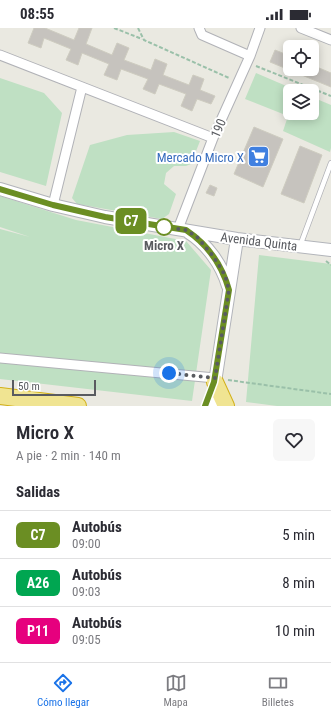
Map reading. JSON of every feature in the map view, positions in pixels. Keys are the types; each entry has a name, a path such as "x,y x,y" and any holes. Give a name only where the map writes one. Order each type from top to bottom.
{"highway":[{"path":"215,380 226,406"},
{"path":"0,396 51,404 78,406"}],"main road":[{"name":"Avenida Quinta","path":"0,189 53,205 105,217 237,239 331,250"},
{"path":"182,229 197,237 213,256 225,275 229,290"},
{"path":"215,406 215,380 237,239"},
{"path":"205,406 215,380"}],"street":[{"path":"199,28 202,35 248,59"},
{"name":"190","path":"182,229 213,138 260,28"},
{"path":"301,28 331,40"},
{"path":"0,55 213,138"},
{"path":"53,205 82,88"},
{"path":"0,358 215,380"}],"lane":[{"path":"300,246 331,163"}],"path":[{"path":"114,28 238,82"},
{"path":"138,28 144,40"},
{"path":"248,59 331,96"},
{"path":"215,380 331,394"}],"green space":[{"path":"256,73 283,85 283,114 245,99"},
{"path":"0,78 44,93 62,113 46,186 0,172"},
{"path":"319,100 331,105 330,152 283,131 287,120 319,120"},
{"path":"174,132 200,141 191,164 186,166 174,166 166,173 164,184 176,194 169,214 162,219 77,204 72,198 90,145 127,135"},
{"path":"0,196 76,220 186,241 211,270 192,401 0,379 0,229 30,237 0,227"},
{"path":"259,255 331,264 331,406 277,406 246,402"}],"building":[{"path":"34,28 45,28 74,40 79,28 92,28 86,44 112,55 117,43 129,48 124,60 151,70 155,59 167,64 163,75 189,85 193,75 204,79 200,90 215,96 211,104 197,99 192,111 181,106 186,94 159,84 155,94 143,89 148,79 121,69 117,80 104,75 109,64 82,53 78,65 66,60 71,49 44,38 41,48 28,43"},
{"path":"275,50 283,53 283,67 270,62"},
{"path":"319,68 331,73 331,87 304,76 319,76"},
{"name":"Mercado Micro X","path":"254,127 283,139 263,187 234,174"},
{"path":"300,146 322,155 304,203 281,194"},
{"path":"210,185 217,188 214,196 206,193"}],"bus line":[{"name":"C7","path":"0,189 53,205 105,217 186,230 197,237 213,256 225,275 229,290 214,382 205,406"}],"place":[{"name":"Mercado Micro X","path":"259,157"},
{"name":"Micro X","path":"164,227"}],"route":[{"path":"164,227 186,230 197,237 213,256 225,275 229,290 215,378 169,373"}]}
